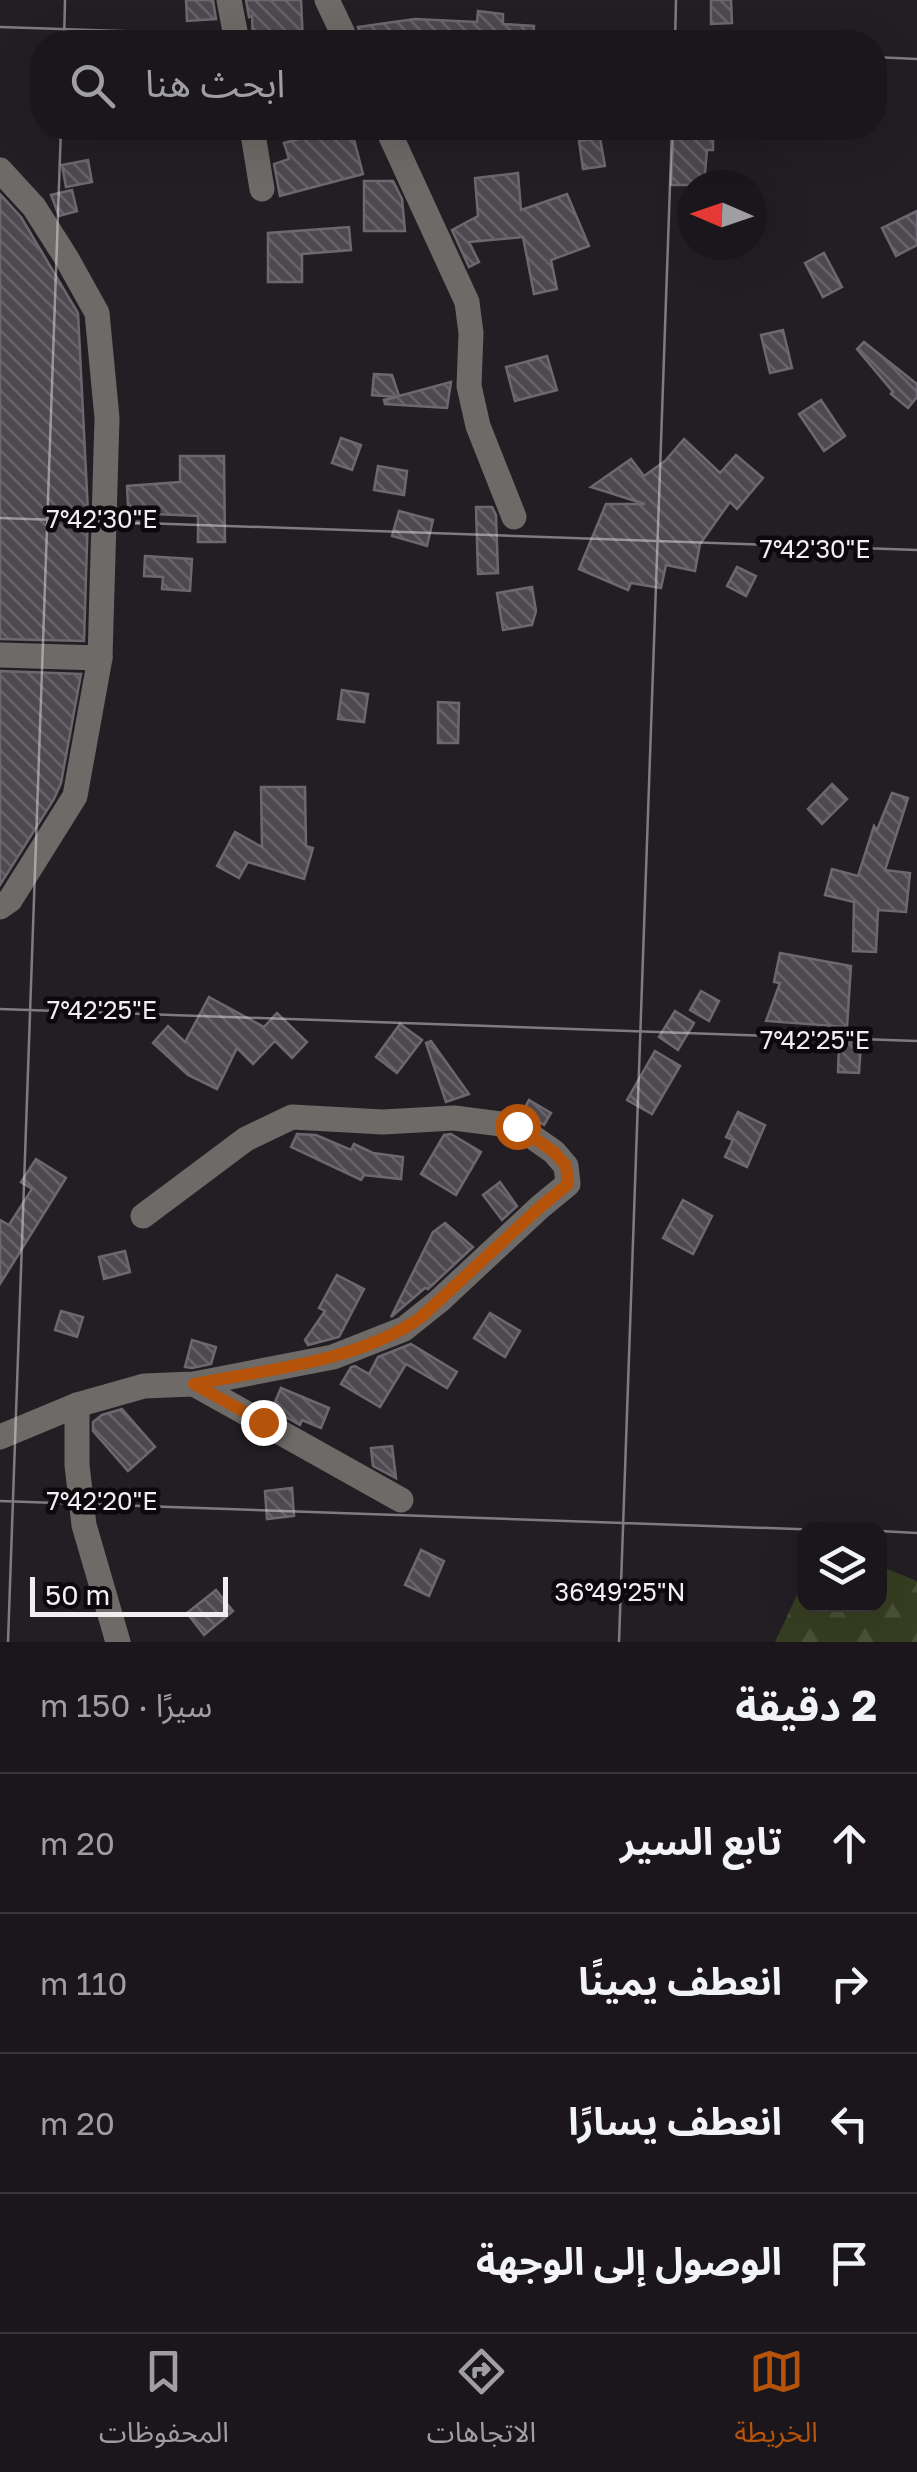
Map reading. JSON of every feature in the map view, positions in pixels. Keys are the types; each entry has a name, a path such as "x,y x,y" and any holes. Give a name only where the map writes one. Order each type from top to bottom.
{"street":[{"path":"229,0 234,30"},
{"path":"326,0 341,30"},
{"path":"254,140 262,188"},
{"path":"392,140 466,302 471,334 472,400 478,426 514,517"},
{"path":"0,170 34,207 97,312 108,418 100,658 75,796 10,900 0,907"},
{"path":"0,654 100,658"},
{"path":"0,1437 78,1405 144,1386 194,1384 332,1357 404,1329 568,1184 566,1166 554,1152 517,1126 454,1118 383,1122 292,1118 246,1139 142,1216"},
{"path":"194,1384 401,1500"},
{"path":"78,1405 77,1465 84,1525 118,1642"}],"green space":[{"path":"887,1569 917,1581 917,1642 775,1642 797,1595 797,1612 887,1612"}],"building":[{"path":"186,0 213,0 216,19 187,21"},
{"path":"246,0 301,0 302,30 253,30 252,16 249,17"},
{"path":"711,0 731,0 732,23 711,24"},
{"path":"478,11 503,14 503,24 534,26 534,30 358,27 415,19 477,22"},
{"path":"354,140 363,174 280,196 274,164 289,159 284,143"},
{"path":"600,140 605,166 583,169 579,141"},
{"path":"673,140 713,140 713,150 707,150 705,170 677,170 677,185 671,185"},
{"path":"88,160 92,182 66,187 62,165"},
{"path":"518,173 521,210 567,194 589,246 551,260 557,289 534,294 523,237 469,242 479,262 469,267 452,230 478,216 475,178"},
{"path":"364,181 393,181 402,199 405,231 364,231"},
{"path":"72,190 77,211 59,216 51,195"},
{"path":"0,194 21,217 78,313 88,512 84,641 0,639"},
{"path":"917,211 917,245 896,256 882,228"},
{"path":"349,227 351,250 302,254 302,282 268,282 268,233"},
{"path":"824,253 842,287 823,297 805,263"},
{"path":"783,330 792,368 770,373 761,335"},
{"path":"864,342 917,384 917,397 908,408 891,394 857,349"},
{"path":"547,356 557,390 515,401 506,367"},
{"path":"374,374 392,375 399,396 451,382 447,408 385,404 384,400 397,397 372,395"},
{"path":"821,400 845,436 824,451 799,414"},
{"path":"341,438 361,445 352,470 332,463"},
{"path":"684,439 720,473 736,455 763,478 737,509 730,502 700,544 695,571 666,565 661,588 631,583 628,590 579,569 606,504 645,504 591,487 631,459 644,476 665,461"},
{"path":"180,456 224,456 225,542 198,542 198,516 155,514 155,523 129,524 127,486 180,482"},
{"path":"378,466 407,471 404,495 374,490"},
{"path":"476,507 492,507 496,515 498,573 478,574"},
{"path":"399,511 433,520 427,546 392,536"},
{"path":"145,556 192,559 190,591 162,589 163,577 144,576"},
{"path":"737,567 756,576 746,596 727,586"},
{"path":"532,587 536,611 532,625 503,630 497,593"},
{"path":"0,671 81,674 61,783 0,885"},
{"path":"342,690 368,694 364,722 338,719"},
{"path":"438,702 459,703 458,743 438,743"},
{"path":"832,784 847,799 822,824 808,809"},
{"path":"261,787 305,787 306,846 313,848 304,879 248,862 239,878 217,866 235,832 262,847"},
{"path":"892,793 908,798 885,870 910,873 906,912 878,910 876,952 853,951 854,902 825,895 832,869 858,876 874,826 877,830"},
{"path":"780,953 851,966 847,1027 766,1021 780,983 774,982"},
{"path":"701,991 719,1001 709,1021 690,1010"},
{"path":"209,997 264,1027 277,1013 307,1042 292,1058 275,1041 253,1064 237,1048 217,1089 188,1075 153,1043 168,1026 185,1042"},
{"path":"675,1011 694,1023 678,1050 659,1037"},
{"path":"400,1024 422,1040 397,1073 376,1057"},
{"path":"431,1041 469,1094 446,1102 426,1043"},
{"path":"839,1042 861,1043 859,1073 838,1072"},
{"path":"655,1051 680,1066 652,1114 627,1100"},
{"path":"529,1100 551,1113 544,1125 523,1111"},
{"path":"738,1112 765,1125 747,1167 725,1157 733,1140 726,1137"},
{"path":"297,1134 316,1135 351,1150 354,1144 373,1153 403,1157 401,1179 364,1175 361,1180 291,1147"},
{"path":"451,1134 481,1152 456,1195 421,1174 444,1135"},
{"path":"36,1159 66,1178 0,1284 0,1220 9,1225 32,1189 21,1182"},
{"path":"500,1182 517,1206 502,1220 483,1195"},
{"path":"683,1200 712,1216 693,1254 663,1238"},
{"path":"445,1223 473,1247 391,1317 433,1232"},
{"path":"125,1251 130,1272 104,1279 99,1257"},
{"path":"337,1275 364,1289 339,1337 308,1345 305,1340 325,1311 319,1308"},
{"path":"61,1311 83,1317 77,1337 55,1330"},
{"path":"490,1313 520,1331 505,1357 474,1338"},
{"path":"192,1340 216,1347 211,1364 185,1367"},
{"path":"411,1344 457,1372 447,1388 406,1364 380,1407 341,1384 351,1367 369,1374 378,1357"},
{"path":"281,1388 329,1408 321,1428 302,1420 300,1425 272,1409"},
{"path":"122,1409 155,1447 128,1471 93,1431 93,1422 102,1415"},
{"path":"392,1446 396,1478 373,1466 371,1448"},
{"path":"292,1488 294,1516 267,1519 265,1491"},
{"path":"421,1550 444,1561 429,1596 405,1585"},
{"path":"216,1590 233,1611 204,1635 187,1613"}],"route":[{"path":"263,1422 194,1384 332,1357 404,1329 420,1318 568,1184 566,1166 554,1152 517,1126"}]}
